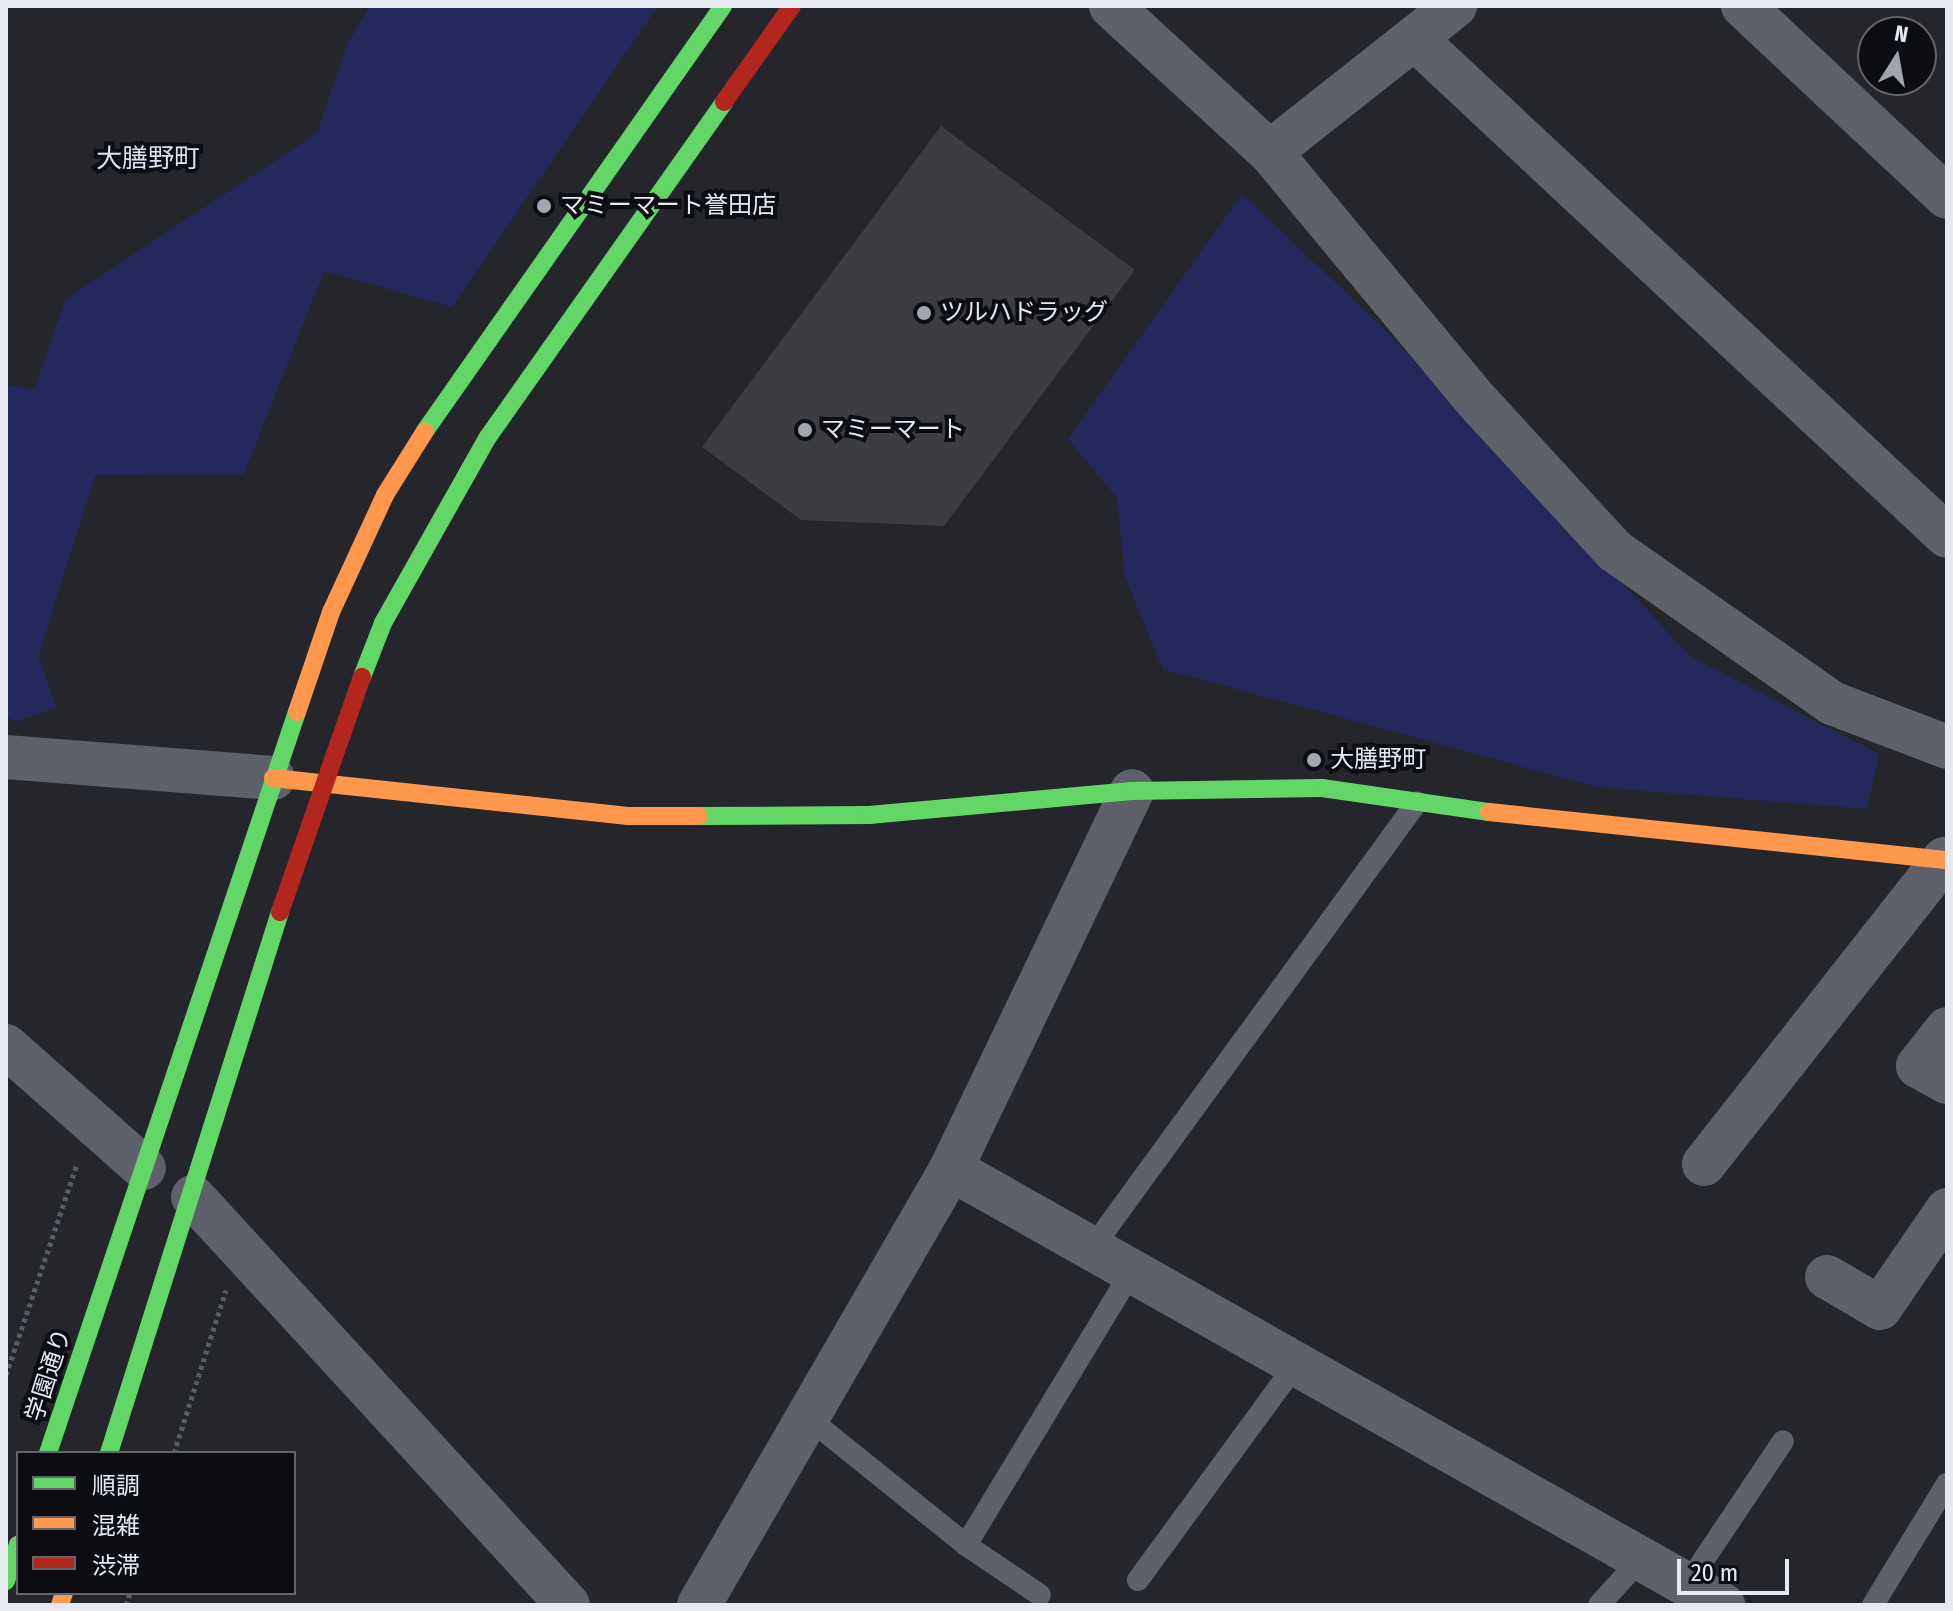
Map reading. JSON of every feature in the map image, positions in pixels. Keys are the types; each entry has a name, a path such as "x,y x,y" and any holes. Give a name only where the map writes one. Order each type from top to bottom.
{"street":[{"name":"学園通り","path":"49,1451 331,612 385,495 444,399 723,6"},
{"path":"110,1451 193,1197 320,785 383,623 440,515 792,6"},
{"path":"1111,6 1270,152 1476,400 1615,551 1832,703 1947,747"},
{"path":"1270,152 1455,6"},
{"path":"1743,6 1947,197"},
{"path":"1414,38 1947,536"},
{"path":"6,757 273,778 628,816 869,815 1132,791 1322,788 1606,829 1945,859"},
{"path":"699,1605 951,1169 1132,791"},
{"path":"1704,1164 1945,859"},
{"path":"1947,1029 1918,1066 1947,1082"},
{"path":"6,1046 144,1168"},
{"path":"951,1169 1294,1367 1638,1562 1704,1596"},
{"path":"193,1197 558,1602"},
{"path":"1827,1277 1880,1308 1945,1216"},
{"path":"6,1581 16,1551"}],"lane":[{"path":"1090,1251 1417,802"},
{"path":"966,1545 1130,1274"},
{"path":"1138,1580 1294,1367"},
{"path":"807,1417 966,1545 1040,1595"},
{"path":"1704,1596 1783,1441"},
{"path":"1873,1605 1947,1484"},
{"path":"1599,1605 1638,1562"}],"path":[{"path":"6,1375 91,1121"},
{"path":"175,1451 239,1248"}],"shaded area":[{"path":"370,6 658,6 452,307 324,271 244,474 95,475 38,657 57,707 16,722 6,716 6,384 34,390 66,299 317,133 348,43"},
{"path":"1242,194 1380,325 1690,656 1879,754 1867,809 1597,787 1163,669 1125,577 1117,498 1068,439"}],"building":[{"path":"941,126 1135,270 944,526 801,520 702,447"}],"traffic: fast":[{"path":"425,431 723,6"},
{"path":"362,677 383,623 488,437 724,102"},
{"path":"49,1451 297,712"},
{"path":"699,816 869,815 1132,791 1322,788 1489,812"},
{"path":"110,1451 280,912"},
{"path":"6,1581 16,1551"}],"traffic: slow":[{"path":"297,712 331,612 385,495 425,431"},
{"path":"273,778 628,816 699,816"},
{"path":"1489,812 1947,860"},
{"path":"60,1605 63,1595"}],"traffic: jam":[{"path":"724,102 792,6"},
{"path":"280,912 362,677"}],"place":[{"name":"マミーマート誉田店","path":"544,206"},
{"name":"ツルハドラッグ","path":"924,313"},
{"name":"マミーマート","path":"805,430"},
{"name":"大膳野町","path":"1314,760"}],"district":[{"name":"大膳野町","path":"148,159"}]}
